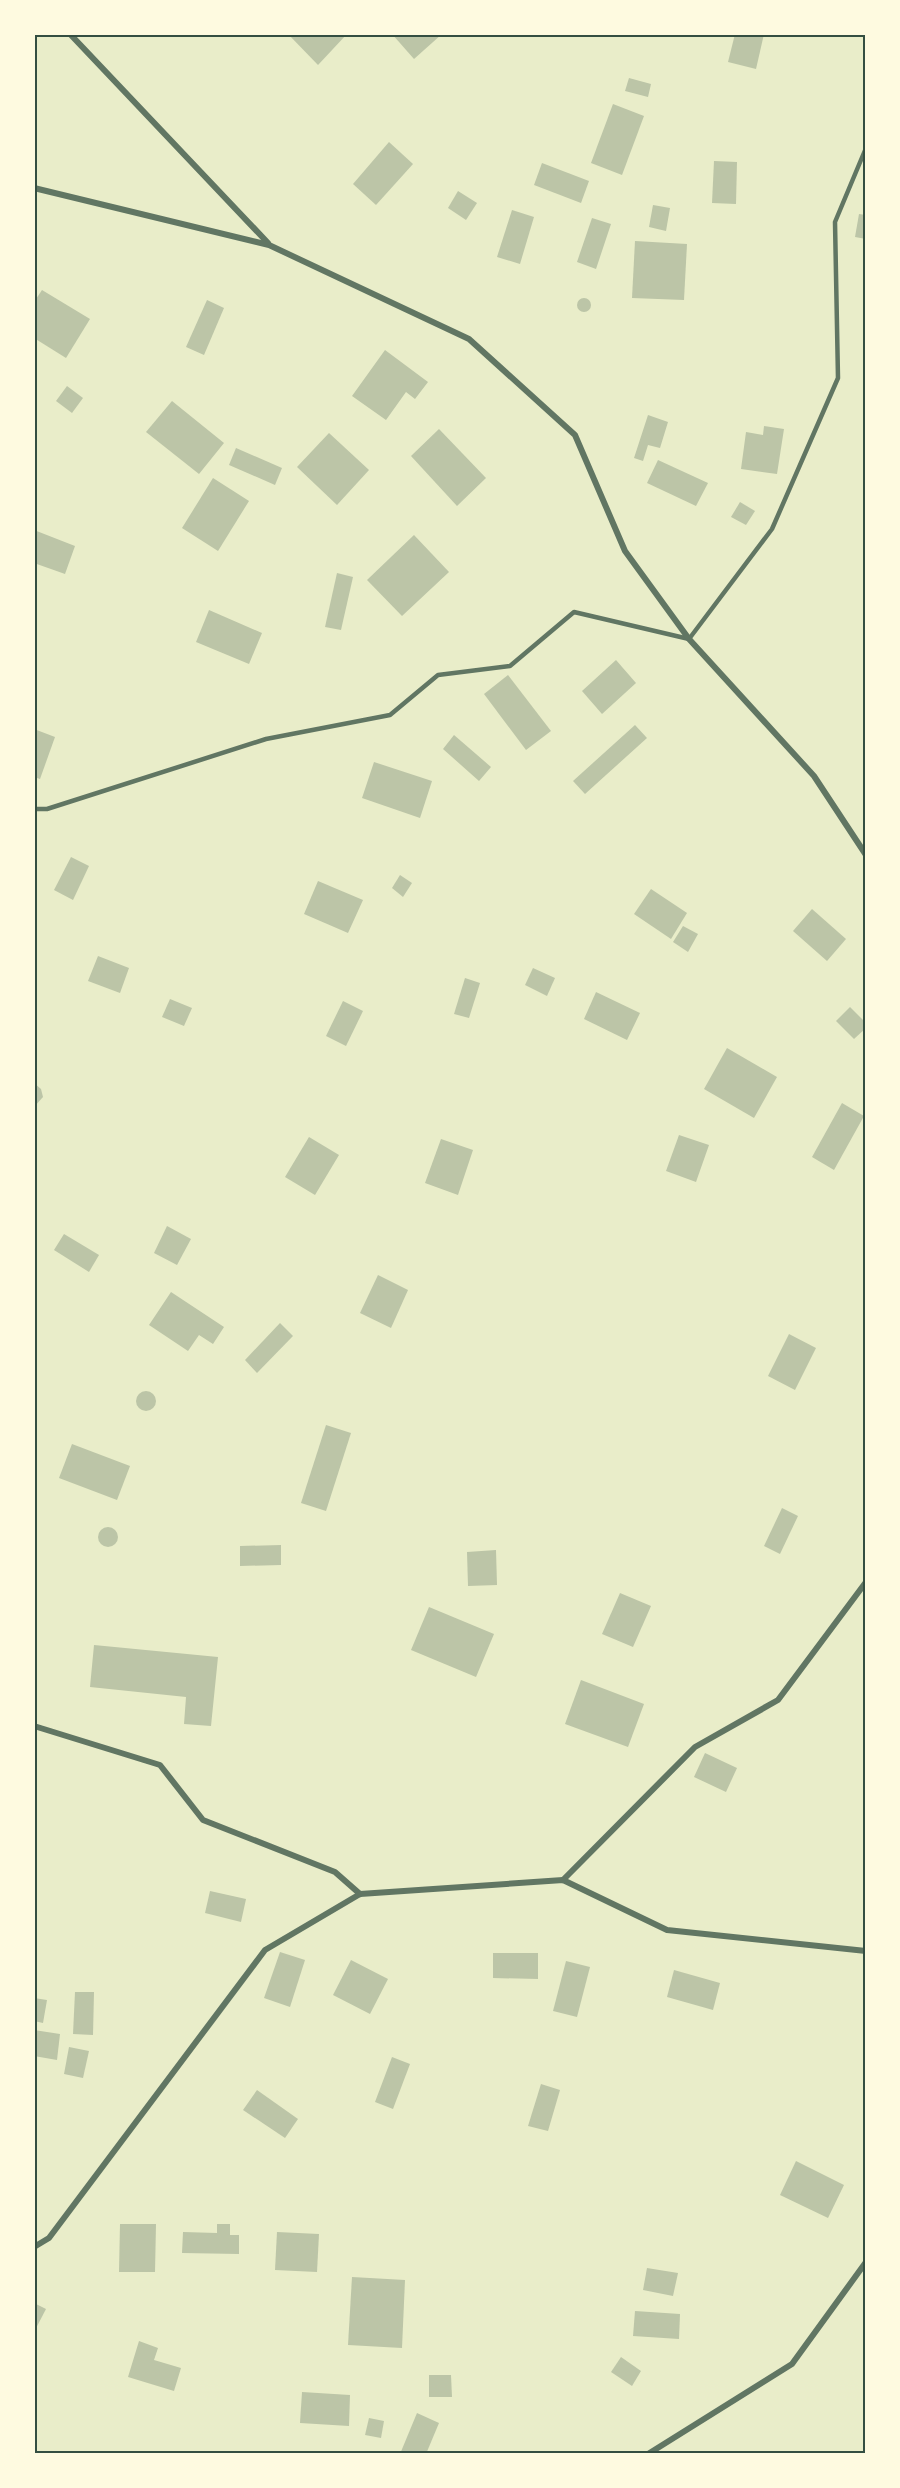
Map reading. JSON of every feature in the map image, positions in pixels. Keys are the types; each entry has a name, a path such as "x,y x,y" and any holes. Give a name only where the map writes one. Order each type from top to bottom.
{"street":[{"path":"70,34 269,245"},
{"path":"34,188 269,245 469,339 575,435 626,551 689,639 814,776 866,855"},
{"path":"563,1880 695,1747 778,1700 866,1582"},
{"path":"34,1726 160,1765 202,1820 334,1872 360,1894"},
{"path":"34,2247 49,2238 265,1950 360,1894 563,1880 668,1930 866,1951"},
{"path":"648,2454 792,2364 866,2262"}],"lane":[{"path":"34,809 47,809 266,739 390,715 438,675 510,666 574,612 689,639 772,529 838,378 836,222 866,148"}],"building":[{"path":"288,34 347,34 318,65"},
{"path":"392,34 442,34 414,59"},
{"path":"735,34 764,34 756,69 728,62"},
{"path":"629,78 651,84 648,97 625,91"},
{"path":"613,104 644,116 622,175 591,163"},
{"path":"389,142 413,164 376,205 353,184"},
{"path":"714,161 737,162 736,204 712,203"},
{"path":"542,163 589,181 581,203 534,185"},
{"path":"458,191 477,203 466,220 448,208"},
{"path":"653,205 670,208 666,231 649,227"},
{"path":"512,210 534,217 520,264 497,257"},
{"path":"859,214 866,215 866,239 855,237"},
{"path":"592,218 611,224 596,269 577,262"},
{"path":"635,241 687,244 684,300 632,298"},
{"path":"42,290 90,319 66,358 34,338 34,302"},
{"path":"584,298 589,300 591,305 589,310 584,312 579,310 577,305 579,300"},
{"path":"207,300 224,308 204,355 186,347"},
{"path":"385,350 428,382 415,399 406,392 386,420 352,396"},
{"path":"67,386 83,398 72,413 56,401"},
{"path":"172,401 224,443 199,474 146,432"},
{"path":"648,415 668,422 660,448 648,445 643,461 634,458"},
{"path":"764,426 784,429 777,474 741,469 746,432 763,435"},
{"path":"439,429 486,478 457,506 411,456"},
{"path":"329,433 369,470 337,505 297,467"},
{"path":"236,448 282,468 275,485 229,465"},
{"path":"658,460 708,483 696,506 647,483"},
{"path":"213,478 249,501 218,551 182,528"},
{"path":"740,502 755,511 746,525 731,517"},
{"path":"34,530 75,546 65,574 34,563"},
{"path":"414,535 449,572 402,616 367,580"},
{"path":"337,573 353,577 341,630 325,627"},
{"path":"209,610 262,633 249,664 196,642"},
{"path":"616,660 636,683 602,714 582,691"},
{"path":"508,675 551,731 526,750 484,694"},
{"path":"635,725 647,738 585,794 573,781"},
{"path":"34,729 55,737 40,779 34,777"},
{"path":"454,735 491,767 479,781 443,749"},
{"path":"374,762 432,781 420,818 362,798"},
{"path":"71,857 89,866 73,900 54,890"},
{"path":"400,875 412,883 403,897 392,888"},
{"path":"318,881 363,900 348,933 304,914"},
{"path":"651,889 687,913 671,939 634,914"},
{"path":"812,909 846,939 827,961 793,931"},
{"path":"683,926 698,934 688,952 673,942"},
{"path":"98,956 129,968 120,993 88,981"},
{"path":"533,968 555,978 547,996 525,985"},
{"path":"465,978 480,983 469,1018 454,1014"},
{"path":"596,992 640,1013 627,1040 584,1019"},
{"path":"170,999 192,1008 184,1026 162,1017"},
{"path":"343,1001 363,1011 346,1046 326,1036"},
{"path":"850,1007 866,1023 866,1028 854,1039 836,1021"},
{"path":"727,1048 777,1077 754,1118 704,1089"},
{"path":"34,1083 41,1089 43,1097 34,1107"},
{"path":"842,1103 864,1116 834,1170 812,1157"},
{"path":"679,1135 709,1145 696,1182 666,1171"},
{"path":"309,1137 339,1155 315,1195 285,1177"},
{"path":"441,1139 473,1150 458,1195 425,1183"},
{"path":"167,1226 191,1239 177,1265 154,1253"},
{"path":"64,1234 99,1255 89,1272 54,1250"},
{"path":"378,1275 408,1290 391,1328 360,1313"},
{"path":"171,1292 224,1327 213,1344 199,1335 188,1351 149,1325"},
{"path":"280,1323 293,1336 257,1373 245,1360"},
{"path":"789,1334 816,1348 795,1390 768,1376"},
{"path":"146,1391 153,1394 156,1401 153,1408 146,1411 139,1408 136,1401 139,1394"},
{"path":"326,1425 351,1433 326,1511 301,1503"},
{"path":"72,1444 130,1466 117,1500 59,1478"},
{"path":"782,1508 798,1516 780,1554 764,1546"},
{"path":"108,1527 115,1530 118,1537 115,1544 108,1547 101,1544 98,1537 101,1530"},
{"path":"281,1545 281,1565 240,1566 240,1546"},
{"path":"496,1550 497,1585 468,1586 467,1552"},
{"path":"620,1593 651,1606 633,1647 602,1634"},
{"path":"429,1607 494,1634 476,1677 411,1650"},
{"path":"94,1645 218,1657 211,1726 184,1724 186,1697 90,1687"},
{"path":"581,1680 644,1704 628,1747 565,1724"},
{"path":"705,1753 737,1768 726,1792 694,1777"},
{"path":"210,1891 246,1899 241,1922 205,1913"},
{"path":"280,1952 305,1960 290,2007 264,1998"},
{"path":"493,1953 538,1953 538,1979 493,1978"},
{"path":"351,1960 388,1979 370,2014 333,1995"},
{"path":"566,1961 590,1967 577,2017 553,2011"},
{"path":"674,1970 720,1983 713,2010 667,1997"},
{"path":"75,1992 94,1992 93,2035 73,2034"},
{"path":"34,1998 47,2000 43,2023 34,2021"},
{"path":"34,2030 60,2034 57,2060 34,2056"},
{"path":"69,2047 89,2051 83,2078 64,2074"},
{"path":"392,2057 410,2064 393,2109 375,2102"},
{"path":"541,2084 560,2090 548,2131 528,2126"},
{"path":"257,2090 298,2119 285,2138 243,2110"},
{"path":"796,2161 844,2185 828,2218 780,2195"},
{"path":"120,2224 156,2224 155,2272 119,2272"},
{"path":"217,2224 230,2224 230,2235 239,2235 239,2254 182,2253 183,2232 217,2233"},
{"path":"277,2232 319,2234 317,2272 275,2270"},
{"path":"647,2268 678,2273 673,2296 643,2290"},
{"path":"352,2277 405,2280 402,2348 348,2345"},
{"path":"34,2303 46,2309 34,2332"},
{"path":"635,2311 680,2314 679,2339 633,2336"},
{"path":"139,2341 158,2348 154,2360 181,2368 174,2391 128,2377"},
{"path":"621,2357 641,2371 632,2386 611,2372"},
{"path":"429,2375 451,2375 452,2397 429,2397"},
{"path":"302,2392 350,2395 349,2426 300,2423"},
{"path":"417,2413 439,2423 426,2454 400,2454"},
{"path":"369,2418 384,2421 381,2438 365,2435"}]}
